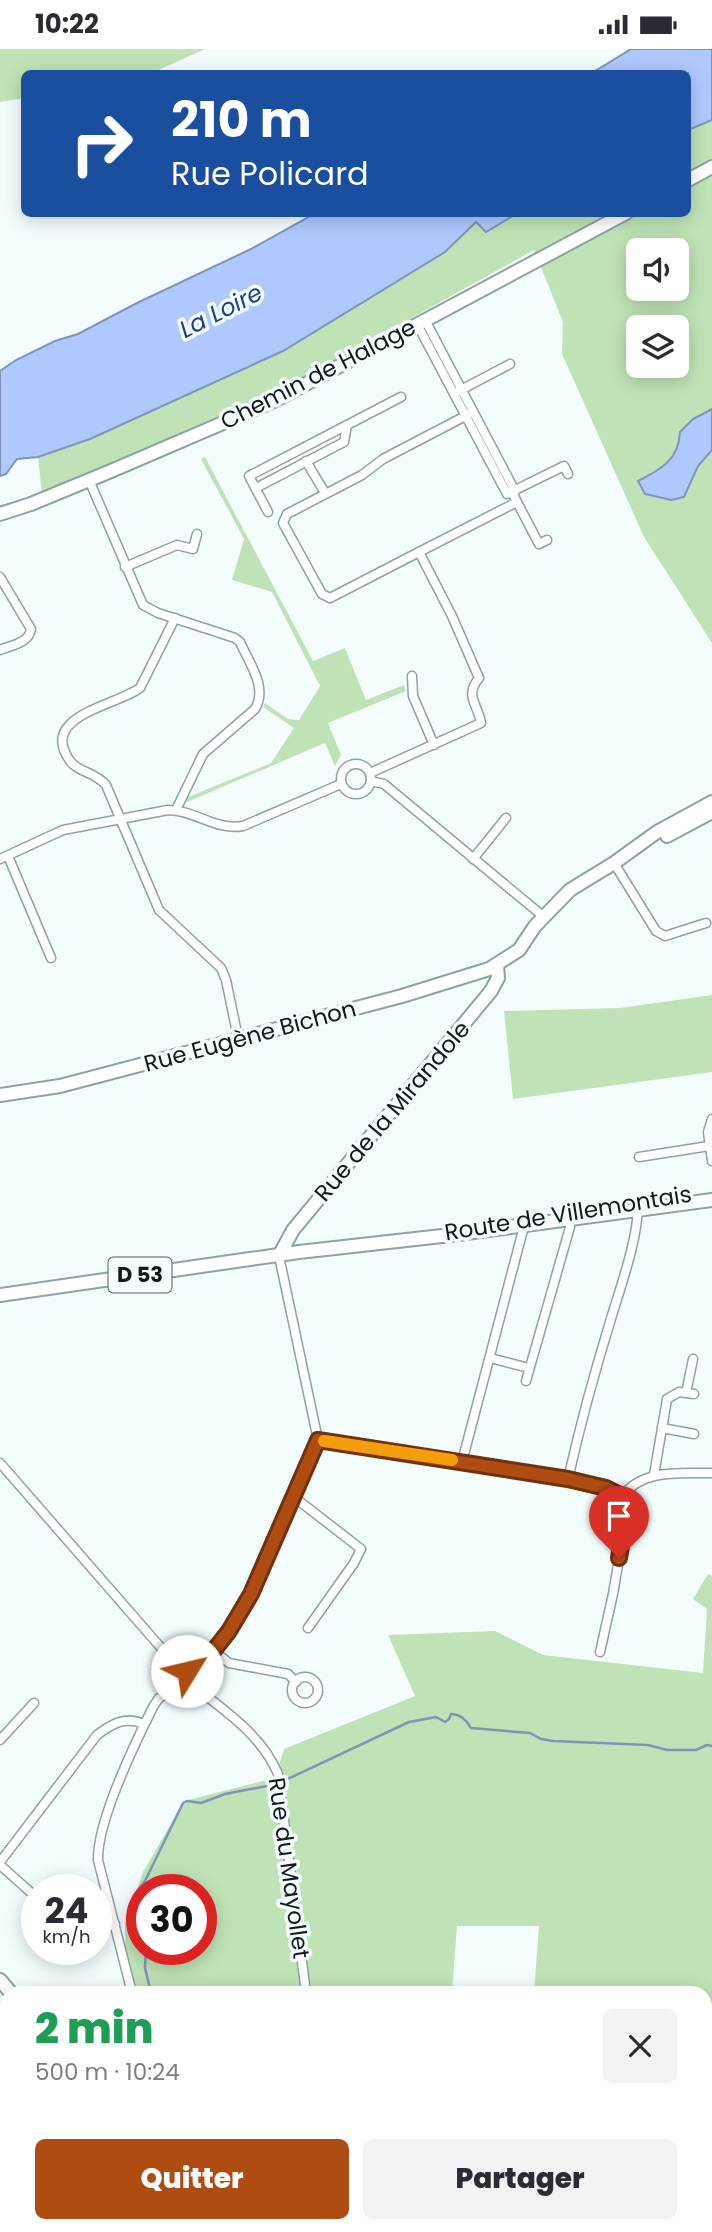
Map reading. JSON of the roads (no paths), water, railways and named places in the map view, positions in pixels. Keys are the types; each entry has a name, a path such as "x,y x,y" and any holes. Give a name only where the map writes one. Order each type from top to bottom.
{"main road":[{"path":"691,178 712,167"},
{"name":"Chemin de Halage","path":"0,514 89,480 274,401 618,217"},
{"path":"497,965 519,950 544,917 570,890 710,808"},
{"name":"Rue Eugène Bichon","path":"0,1095 60,1086 402,996 497,965"},
{"name":"Rue de la Mirandole","path":"279,1256 293,1230 491,991 498,978 497,965"},
{"name":"Route de Villemontais","path":"638,1206 712,1192"},
{"name":"Route de Villemontais","path":"279,1256 638,1206 712,1200"},
{"name":"D 53","path":"0,1295 279,1256"}],"street":[{"path":"421,322 539,544 547,540"},
{"path":"458,391 510,364"},
{"path":"268,512 249,476 401,397"},
{"path":"470,414 383,459 362,475 287,514 282,523 322,594 330,598 517,502"},
{"path":"256,488 344,442 347,425"},
{"path":"306,461 325,493"},
{"path":"511,492 564,466 568,474"},
{"path":"89,480 143,605 235,638 240,642 261,694 260,701 250,715 203,754 176,810"},
{"path":"125,567 177,545 193,549 197,534"},
{"path":"419,552 452,616 479,678 471,695 481,723 371,777 367,790 357,794 347,792 341,784 341,773 344,769 353,764 363,765 371,777 384,784 544,917"},
{"path":"0,577 31,629 26,640 0,650"},
{"path":"176,618 140,688 77,717 64,731 64,747 71,763 80,770 100,777 106,785 159,910 221,968 238,1038"},
{"path":"412,676 413,696 434,745"},
{"path":"51,958 4,857 73,827 176,810 234,828 341,784"},
{"path":"473,859 506,818"},
{"path":"614,863 656,931 664,936 706,923"},
{"path":"712,1119 709,1126 712,1161"},
{"path":"639,1157 709,1146"},
{"path":"568,1479 584,1407 627,1266 638,1206"},
{"path":"526,1381 570,1215"},
{"path":"462,1462 524,1221"},
{"path":"197,1672 251,1594 318,1440 279,1256"},
{"path":"490,1358 529,1368"},
{"path":"654,1475 667,1399 679,1392 690,1393 693,1359"},
{"path":"662,1428 694,1434"},
{"path":"318,1440 568,1479 606,1488 622,1496 627,1511 614,1594 600,1652"},
{"path":"0,1463 183,1673"},
{"path":"622,1496 631,1485 654,1475 712,1473"},
{"path":"294,1497 361,1549 308,1628"},
{"path":"214,1651 229,1663 288,1674 296,1682"},
{"path":"191,1670 197,1672 204,1682 200,1691 187,1694 180,1687 180,1677 191,1670"},
{"path":"130,1986 98,1860 98,1846 144,1724 159,1698 180,1687"},
{"name":"Rue du Mayollet","path":"200,1691 233,1716 266,1750 279,1776 305,1986"},
{"path":"0,1740 34,1703"},
{"path":"21,1883 0,1864 97,1735 114,1722 133,1719 144,1724"}],"water":[{"path":"631,49 712,49 712,120 691,129 691,70 597,70"},
{"name":"La Loire","path":"309,217 511,217 486,232 476,222 445,252 283,351 90,439 38,457 17,459 6,474 0,476 0,371 55,341 78,334 251,249"},
{"path":"712,409 712,450 698,466 684,497 671,500 645,494 638,481 667,463 676,450 680,432 693,419"}],"waterway":[{"path":"148,1874 183,1803 201,1803 225,1794 277,1784 409,1722 436,1717 445,1722 451,1714 463,1718 471,1728 530,1733 553,1741 648,1745 667,1750 696,1750 707,1745 712,1746"},
{"path":"145,1965 149,1986"}]}
